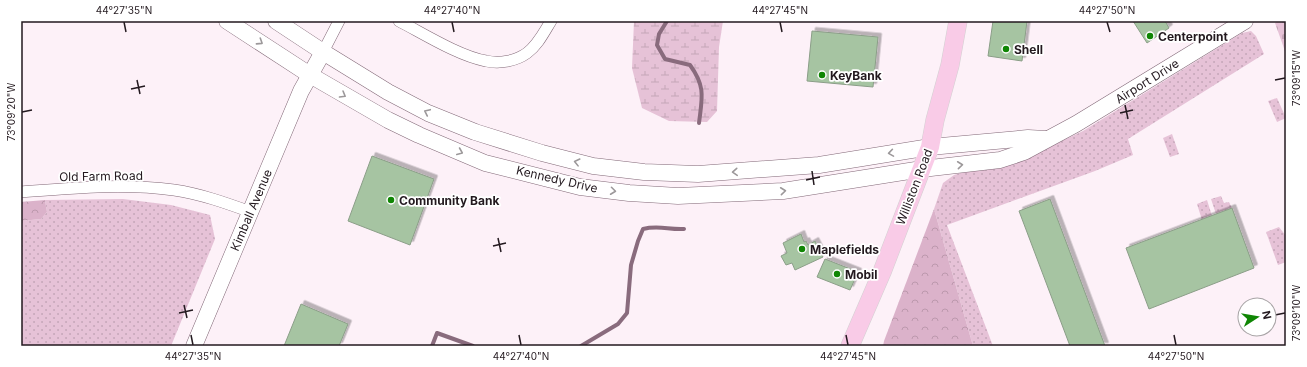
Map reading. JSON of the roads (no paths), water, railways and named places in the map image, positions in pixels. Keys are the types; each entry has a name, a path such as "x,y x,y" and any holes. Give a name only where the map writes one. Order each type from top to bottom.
{"main road":[{"name":"Kennedy Drive","path":"227,21 310,75 388,120 419,135 486,162 580,187 629,193 678,196 783,191 922,169"},
{"name":"Kennedy Drive","path":"276,21 322,52 388,92 428,113 475,132 542,153 593,166 650,172 698,174 819,165 930,147"},
{"name":"Williston Road","path":"850,346 882,272 930,147 935,120 950,65 958,21"},
{"name":"Airport Drive","path":"922,169 1000,160 1024,152 1101,110 1245,21"},
{"name":"Kimball Avenue","path":"194,346 291,114 322,52"},
{"path":"930,147 1028,138 1047,139"},
{"path":"744,193 764,170"}],"street":[{"path":"322,52 339,21"},
{"path":"399,21 464,54 486,62 497,62 518,58 527,53 536,44 551,21"},
{"name":"Old Farm Road","path":"21,192 61,189 135,187 174,190 197,195 251,212"}],"waterway":[{"path":"667,21 659,34 657,45 665,59 690,65 699,80 702,93 699,123"},
{"path":"581,346 618,324 627,313 631,265 643,229 654,227 684,229"},
{"path":"432,346 437,333 473,346"}],"place":[{"name":"Centerpoint","path":"1150,36"},
{"name":"Shell","path":"1006,49"},
{"name":"KeyBank","path":"822,75"},
{"name":"Community Bank","path":"391,200"},
{"name":"Maplefields","path":"802,249"},
{"name":"Mobil","path":"837,274"}]}
